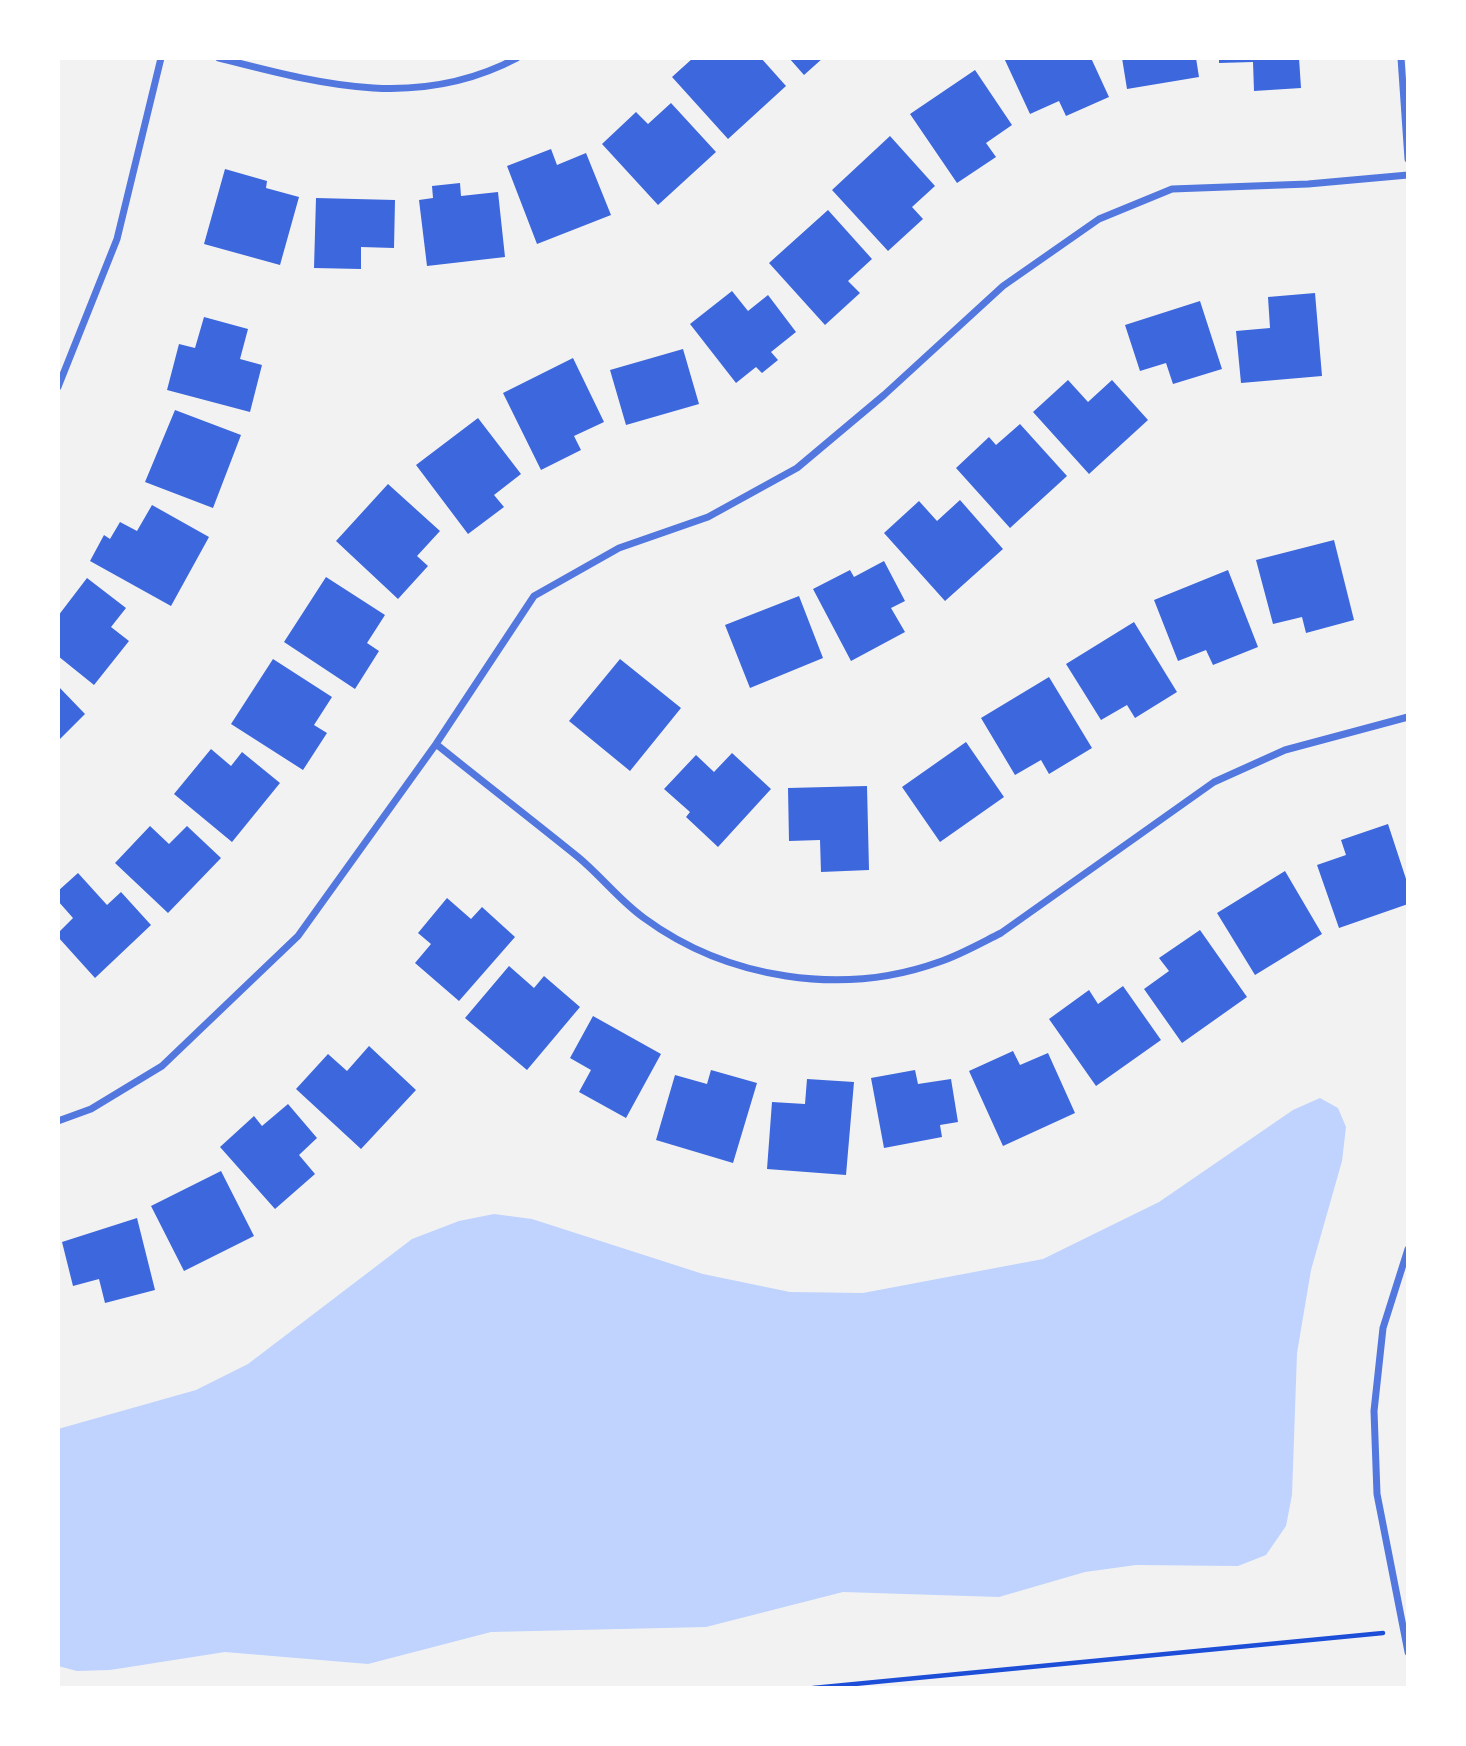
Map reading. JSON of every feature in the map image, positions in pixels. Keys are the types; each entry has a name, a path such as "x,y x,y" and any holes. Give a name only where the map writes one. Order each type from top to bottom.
{"street":[{"path":"58,387 117,239 161,58"},
{"path":"219,58 325,85 389,89 455,80 517,58"},
{"path":"1401,58 1408,159"},
{"path":"58,1121 91,1109 162,1066 298,936 436,744 534,596 619,548 708,517 797,468 884,395 1003,286 1099,219 1172,189 1308,184 1408,175"},
{"path":"436,744 580,859 642,917 683,944 761,971 839,981 902,972 938,962 974,947 1002,933 1214,782 1285,750 1408,717"},
{"path":"1408,1248 1383,1328 1374,1411 1377,1494 1408,1652"}],"path":[{"path":"813,1688 1366,1637 1404,1629"}],"water":[{"path":"1320,1098 1338,1108 1346,1127 1342,1161 1311,1270 1297,1353 1292,1495 1286,1526 1266,1555 1238,1566 1136,1565 1085,1572 999,1597 843,1592 706,1627 491,1632 368,1664 225,1652 110,1670 77,1671 58,1666 58,1429 196,1390 248,1364 412,1239 459,1221 494,1214 532,1219 703,1274 790,1292 863,1293 1043,1259 1159,1202 1293,1110"}],"building":[{"path":"693,58 761,58 786,86 728,139 672,77"},
{"path":"789,58 823,58 804,75"},
{"path":"1004,58 1091,58 1109,97 1066,116 1059,101 1030,114"},
{"path":"1122,58 1196,58 1199,77 1127,89"},
{"path":"1219,58 1299,58 1301,88 1254,91 1253,62 1219,63"},
{"path":"975,70 1012,125 986,143 996,157 957,183 910,114"},
{"path":"671,103 716,152 658,205 602,144 636,112 648,124"},
{"path":"890,136 935,186 912,207 923,219 888,251 832,190"},
{"path":"551,149 557,165 586,153 611,215 537,244 507,166"},
{"path":"225,169 267,181 266,188 299,197 280,265 204,244"},
{"path":"460,183 461,196 498,192 505,257 427,266 419,200 433,198 432,186"},
{"path":"316,198 395,200 394,248 361,247 361,269 314,268"},
{"path":"828,210 872,259 848,281 860,293 825,325 769,263"},
{"path":"732,291 748,311 768,295 796,332 771,352 778,360 762,373 756,367 736,383 690,324"},
{"path":"1315,293 1322,376 1241,383 1236,331 1270,328 1268,297"},
{"path":"1200,301 1222,369 1173,384 1166,363 1140,371 1125,325"},
{"path":"204,317 248,329 240,359 262,365 250,412 167,390 179,344 195,348"},
{"path":"683,349 699,404 626,425 610,370"},
{"path":"573,358 604,422 574,436 581,450 541,470 503,393"},
{"path":"1068,380 1088,402 1112,380 1148,420 1089,474 1033,412"},
{"path":"175,410 241,435 213,508 145,482"},
{"path":"478,418 521,474 494,495 504,507 468,534 416,465"},
{"path":"1020,424 1067,476 1010,528 956,468 989,437 996,445"},
{"path":"388,484 440,531 417,556 428,566 398,599 336,541"},
{"path":"960,500 1003,549 945,601 884,533 919,501 937,521"},
{"path":"152,505 209,537 171,606 90,561 104,535 110,539 120,522 137,531"},
{"path":"1334,540 1354,620 1306,633 1302,617 1273,624 1256,560"},
{"path":"884,561 905,601 891,608 905,632 851,661 813,589 850,570 854,577"},
{"path":"1228,570 1258,647 1213,665 1206,650 1178,661 1154,600"},
{"path":"326,577 385,615 367,643 379,651 355,689 284,642"},
{"path":"87,578 126,608 111,627 129,641 94,685 58,656 58,616"},
{"path":"799,596 823,658 750,688 725,625"},
{"path":"1134,622 1177,692 1135,718 1127,705 1101,720 1066,664"},
{"path":"273,659 332,697 314,725 327,733 303,770 231,724"},
{"path":"620,659 681,708 630,771 569,721"},
{"path":"1049,677 1092,748 1049,774 1041,760 1015,775 981,718"},
{"path":"58,686 85,714 58,741"},
{"path":"966,742 1004,797 940,842 902,787"},
{"path":"211,749 231,766 242,752 280,783 232,842 174,794"},
{"path":"732,753 771,789 718,847 686,817 690,812 664,789 696,755 714,772"},
{"path":"867,786 869,870 821,872 820,840 789,841 788,788"},
{"path":"1388,824 1408,885 1408,904 1339,928 1317,865 1346,855 1341,840"},
{"path":"150,826 169,844 187,826 221,858 168,913 115,863"},
{"path":"1285,871 1322,934 1255,975 1217,913"},
{"path":"78,873 107,905 121,892 151,925 95,978 58,937 58,933 73,918 58,901 58,891"},
{"path":"447,898 471,919 482,907 515,937 459,1001 415,963 431,944 418,933"},
{"path":"1200,930 1247,997 1182,1043 1144,989 1169,971 1159,958"},
{"path":"509,966 534,988 544,976 580,1007 527,1070 465,1018"},
{"path":"1123,986 1161,1040 1096,1086 1049,1019 1089,990 1098,1004"},
{"path":"593,1016 661,1054 626,1118 579,1092 591,1070 570,1058"},
{"path":"369,1046 416,1090 361,1149 296,1089 328,1054 347,1071"},
{"path":"1013,1051 1020,1065 1048,1053 1075,1113 1003,1146 969,1071"},
{"path":"711,1070 757,1083 733,1163 656,1140 675,1075 707,1084"},
{"path":"915,1070 918,1084 951,1079 958,1122 940,1125 942,1137 884,1148 871,1078"},
{"path":"807,1079 854,1082 846,1175 767,1169 772,1102 805,1104"},
{"path":"288,1104 317,1138 299,1155 315,1174 275,1209 220,1147 254,1116 262,1126"},
{"path":"221,1171 254,1236 184,1271 151,1206"},
{"path":"137,1218 155,1290 105,1303 99,1279 73,1286 62,1242"}]}
